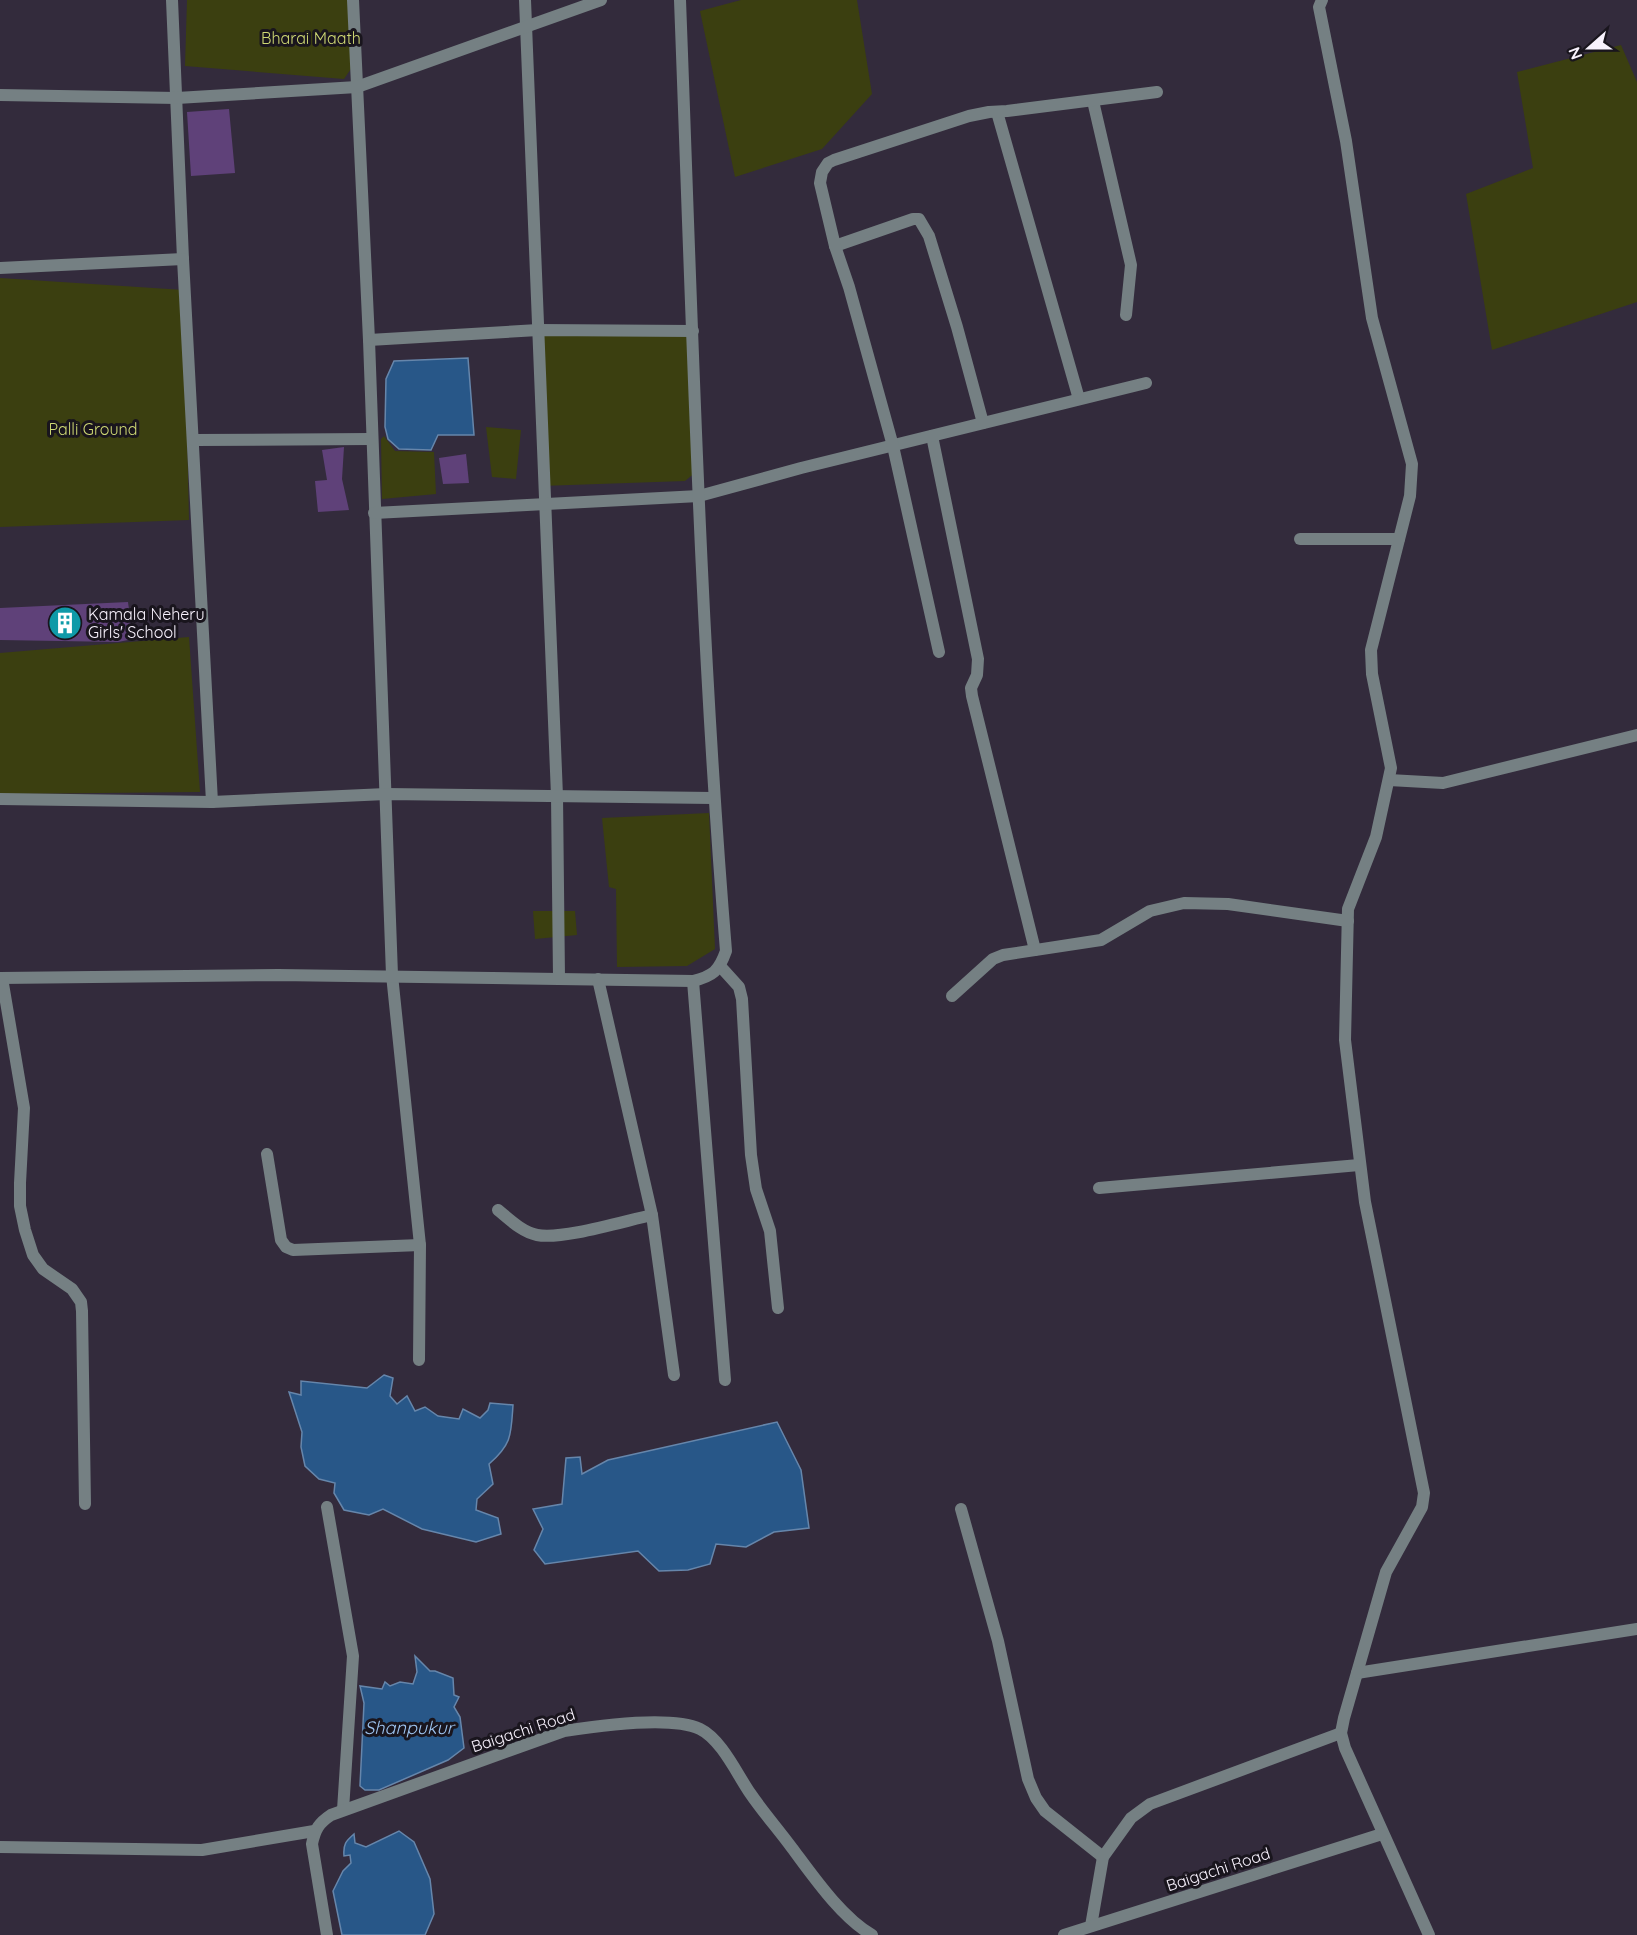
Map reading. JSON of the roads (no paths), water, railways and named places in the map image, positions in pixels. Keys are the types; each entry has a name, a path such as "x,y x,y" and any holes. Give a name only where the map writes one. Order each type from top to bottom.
{"street":[{"path":"172,0 183,259 212,802"},
{"path":"353,0 369,340 392,975 420,1245 418,1360"},
{"path":"525,0 556,796 559,978"},
{"path":"0,94 177,98 357,87 601,0"},
{"path":"85,1504 81,1302 72,1289 43,1269 33,1255 25,1230 20,1206 23,1098 1,978 392,975 693,981 708,977 720,966 726,951 713,798 680,0"},
{"path":"1322,0 1319,7 1346,141 1372,318 1412,464 1410,496 1371,650 1372,674 1391,760 1389,780 1376,837 1348,909 1345,1040 1365,1202 1424,1493 1422,1507 1386,1572 1341,1733 1345,1748 1382,1834 1429,1935"},
{"path":"939,651 893,446 849,287 835,246 820,183 822,172 828,163 969,116 1157,92"},
{"path":"1093,100 1131,265 1126,315"},
{"path":"997,112 1079,399"},
{"path":"835,246 913,219 919,219 929,236 957,327 982,423"},
{"path":"0,268 183,259"},
{"path":"369,340 538,330 693,331"},
{"path":"374,513 699,496 1146,383"},
{"path":"932,436 978,659 977,675 971,688 972,696 1035,950"},
{"path":"194,440 371,439"},
{"path":"1300,539 1399,539"},
{"path":"1389,780 1443,783 1637,735"},
{"path":"0,799 212,802 386,794 713,798"},
{"path":"952,996 993,959 1003,955 1101,940 1150,911 1184,903 1228,904 1348,921"},
{"path":"720,966 739,987 742,999 751,1155 756,1189 771,1231 778,1308"},
{"path":"598,979 652,1215 675,1375"},
{"path":"693,981 725,1380"},
{"path":"267,1154 281,1240 286,1247 293,1250 420,1245"},
{"path":"1099,1188 1359,1165"},
{"path":"498,1210 521,1228 535,1235 554,1236 652,1215"},
{"path":"327,1507 353,1656 343,1810"},
{"path":"961,1509 998,1641 1028,1779 1036,1798 1045,1811 1103,1857"},
{"path":"1357,1673 1637,1629"},
{"name":"Baigachi Road","path":"314,1831 319,1823 343,1810 564,1731 604,1725 678,1723 700,1729 714,1739 750,1794 854,1930 872,1935"},
{"path":"1091,1926 1103,1857 1131,1818 1149,1804 1341,1733"},
{"path":"0,1847 202,1850 314,1831 312,1844 327,1935"},
{"name":"Baigachi Road","path":"1064,1935 1382,1834"}],"water":[{"path":"468,358 474,435 438,435 431,450 399,449 388,439 385,427 386,379 394,361"},
{"path":"384,1375 393,1378 390,1396 397,1404 407,1396 415,1411 425,1407 438,1416 459,1419 463,1409 480,1418 488,1410 490,1403 513,1405 509,1438 502,1451 489,1464 493,1484 477,1499 476,1510 498,1518 501,1534 476,1542 422,1529 383,1509 369,1515 344,1510 334,1493 335,1483 319,1479 305,1466 301,1447 302,1432 289,1392 301,1395 301,1381 367,1388"},
{"path":"777,1422 801,1470 809,1528 774,1532 746,1547 716,1544 710,1564 688,1570 659,1571 638,1551 545,1564 534,1550 543,1529 533,1509 562,1504 566,1458 580,1457 582,1474 608,1460"},
{"name":"Shanpukur","path":"415,1656 430,1671 453,1678 454,1695 459,1697 454,1707 460,1717 464,1748 448,1760 379,1790 365,1790 360,1786 364,1703 360,1686 382,1689 385,1682 390,1686 400,1682 413,1684 417,1672"},
{"path":"399,1831 414,1842 430,1879 434,1914 425,1935 342,1935 333,1891 343,1871 351,1863 350,1855 344,1856 346,1843 354,1834 355,1843 366,1847"}],"place":[{"name":"Kamala Neheru Girls' School","path":"65,623"}],"park label":[{"name":"Bharai Maath","path":"311,38"},
{"name":"Palli Ground","path":"93,429"}]}
